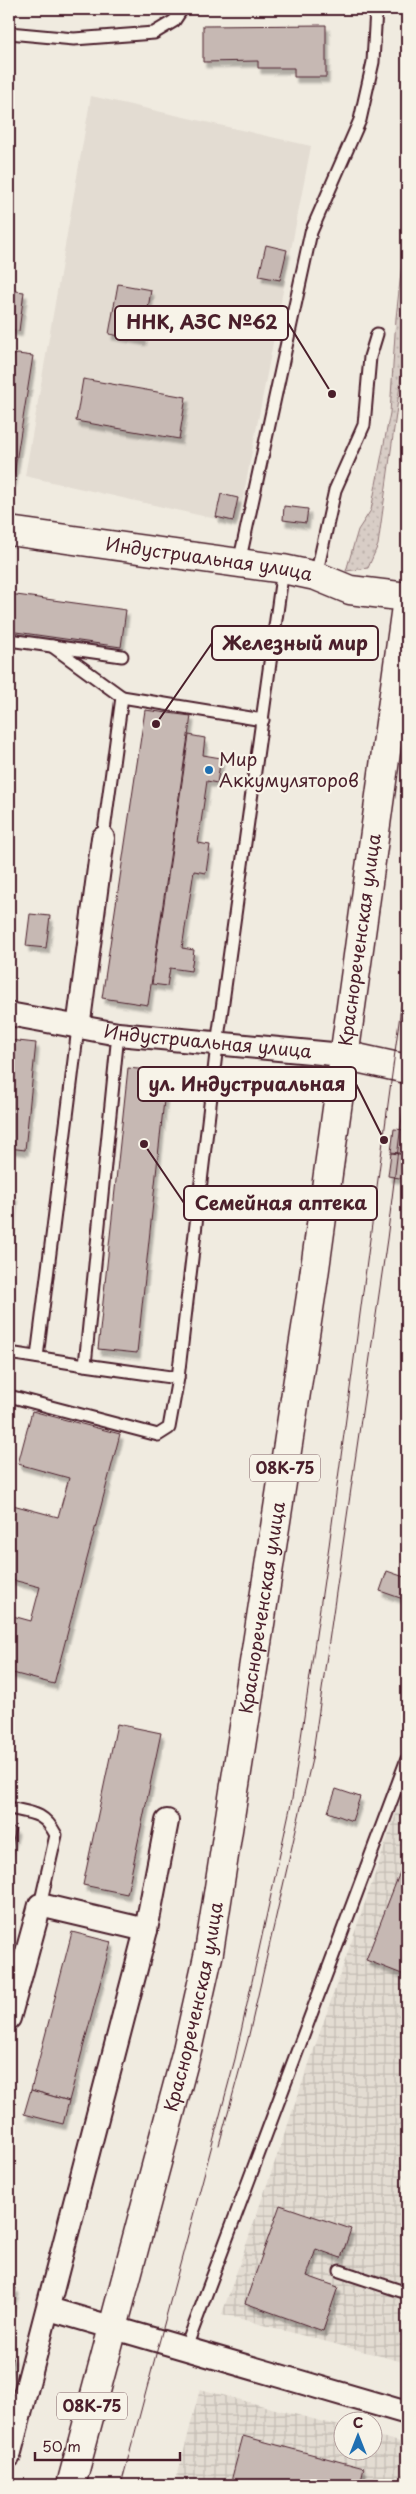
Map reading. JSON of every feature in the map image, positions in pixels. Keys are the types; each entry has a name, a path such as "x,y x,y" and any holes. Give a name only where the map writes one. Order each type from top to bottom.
{"main road":[{"name":"Индустриальная улица","path":"9,531 283,569 316,576 350,590 407,598"},
{"name":"Краснореченская улица","path":"72,2485 187,2050 209,1952 311,1293 407,598"},
{"name":"Индустриальная улица","path":"343,1054 407,1069"}],"street":[{"path":"78,1028 103,838"},
{"name":"Индустриальная улица","path":"9,1014 118,1034 217,1045 343,1054"},
{"path":"9,2456 49,2309 146,1930 167,1821"},
{"path":"9,2018 40,1905 146,1930"},
{"path":"49,2309 407,2413"}],"lane":[{"path":"9,33 74,38 154,33 174,21 182,9"},
{"path":"239,563 311,232 360,120 373,62 376,9"},
{"path":"316,576 335,490 364,425 370,358 377,334"},
{"path":"9,1396 158,1435 169,1428 178,1378 217,1045 264,720 283,569"},
{"path":"9,640 122,656"},
{"path":"52,646 122,697 264,720"},
{"path":"103,838 122,697"},
{"path":"37,1357 78,1028"},
{"path":"85,1365 118,1034"},
{"path":"9,1353 178,1378"},
{"path":"185,2350 407,1759"},
{"path":"9,1808 41,1816 56,1835 40,1905"},
{"path":"340,2271 407,2293"}],"shaded area":[{"path":"91,96 311,146 238,524 25,476"},
{"path":"407,218 407,334 378,545 368,568 346,571 358,530 371,510 390,413 396,318"},
{"path":"407,1782 407,2363 222,2314"},
{"path":"200,2389 334,2425 334,2462 384,2462 384,2438 407,2444 407,2485 175,2485"}],"building":[{"path":"326,25 326,77 294,77 294,68 258,68 258,61 203,62 203,26"},
{"path":"266,245 287,250 280,280 259,276"},
{"path":"118,284 151,290 143,340 109,334"},
{"path":"9,290 24,292 19,331 9,329"},
{"path":"18,354 33,356 13,481 9,481 9,356"},
{"path":"83,379 186,397 179,439 76,421"},
{"path":"221,494 238,498 233,521 216,517"},
{"path":"284,506 308,509 306,523 283,520"},
{"path":"9,594 126,610 121,647 9,631"},
{"path":"145,710 191,716 148,1005 102,998"},
{"path":"189,735 205,738 203,755 221,758 217,783 207,781 198,843 210,845 206,873 194,871 182,948 194,950 191,971 170,968 167,986 152,984"},
{"path":"30,914 50,916 46,948 26,946"},
{"path":"9,1040 36,1043 25,1150 9,1148"},
{"path":"128,1068 167,1072 137,1353 98,1349"},
{"path":"394,1129 407,1130 407,1154 391,1152"},
{"path":"391,1153 407,1155 405,1179 388,1176"},
{"path":"9,1195 14,1195 9,1248"},
{"path":"32,1411 120,1434 54,1684 9,1672 9,1615 31,1621 40,1587 9,1579 9,1504 58,1517 69,1478 18,1464"},
{"path":"387,1571 407,1578 406,1600 380,1591"},
{"path":"117,1724 161,1733 127,1894 83,1885"},
{"path":"336,1789 360,1797 352,1821 328,1812"},
{"path":"9,1827 16,1829 9,1856"},
{"path":"407,1854 407,1976 366,1960"},
{"path":"72,1932 111,1942 69,2101 31,2090"},
{"path":"31,2090 69,2101 63,2124 24,2114"},
{"path":"280,2205 351,2229 341,2258 316,2249 307,2276 338,2287 323,2331 245,2303"},
{"path":"9,2286 16,2288 9,2312"},
{"path":"9,2355 13,2356 9,2372"},
{"path":"243,2436 334,2460 334,2462 364,2468 360,2485 230,2485"}],"tram line":[{"path":"121,2485 235,2059 292,1799 329,1546 407,962"},
{"path":"219,2145 248,2039 312,1759 387,1239 407,1076"}],"place":[{"name":"ННК, АЗС №62","path":"332,394"},
{"name":"Железный мир","path":"156,724"},
{"name":"Мир Аккумуляторов","path":"209,770"},
{"name":"ул. Индустриальная","path":"384,1140"},
{"name":"Семейная аптека","path":"144,1144"}]}
